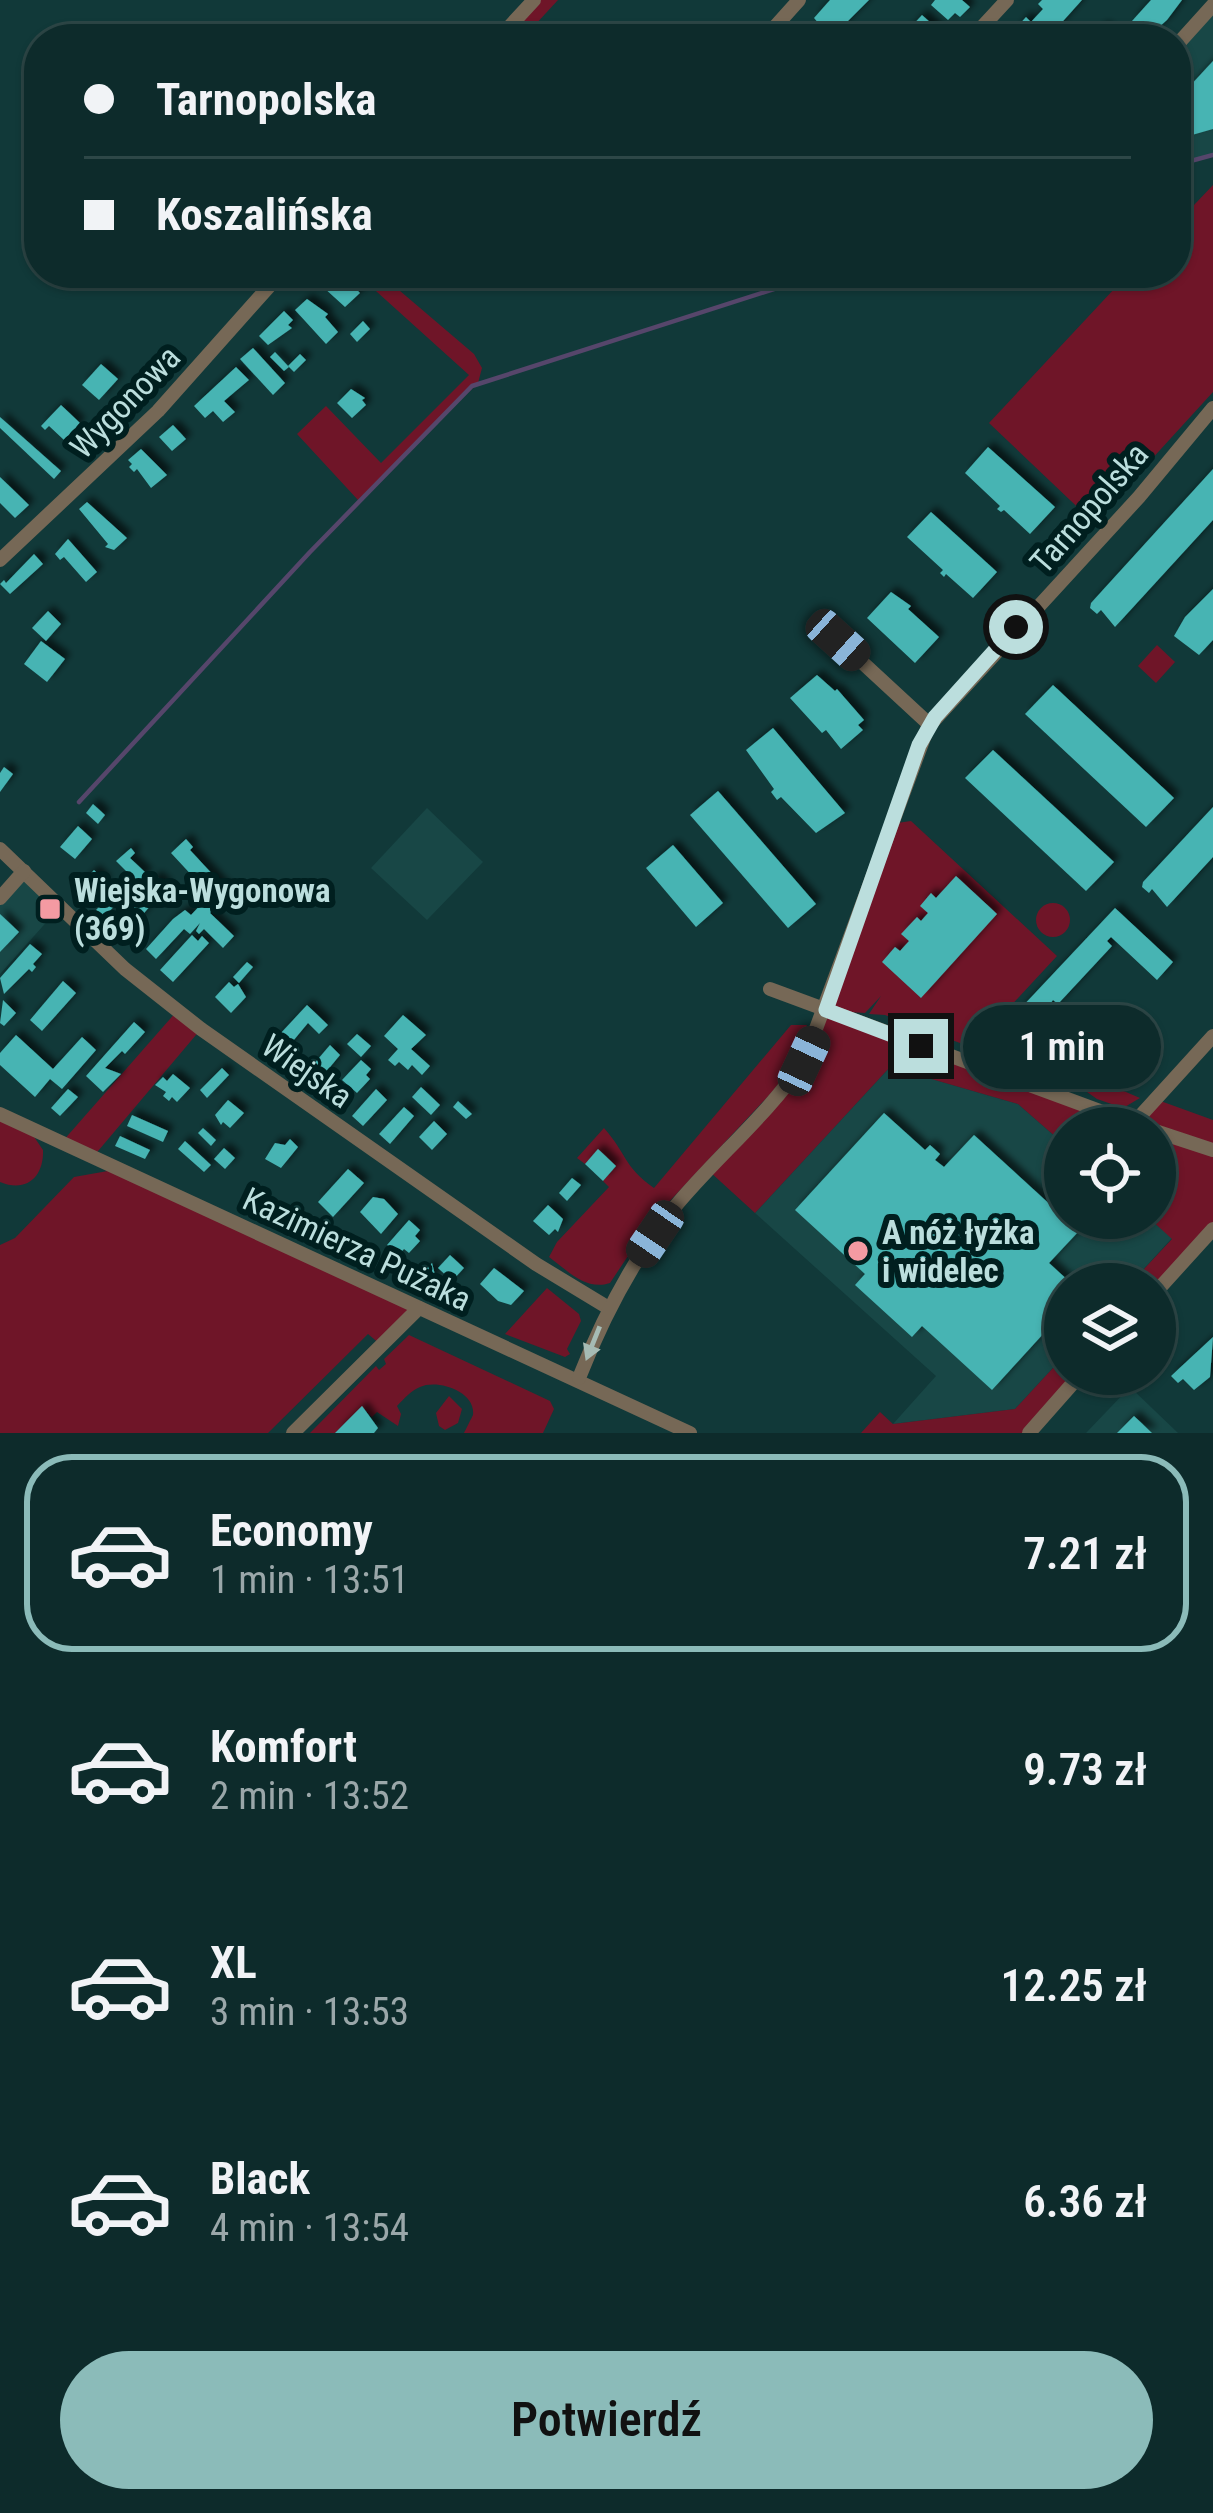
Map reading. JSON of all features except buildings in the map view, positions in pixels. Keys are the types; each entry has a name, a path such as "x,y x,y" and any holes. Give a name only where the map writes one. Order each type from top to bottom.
{"street":[{"path":"512,24 534,0"},
{"path":"777,24 799,0"},
{"path":"985,24 1007,0"},
{"path":"1191,29 1213,5"},
{"name":"Wygonowa","path":"2,554 158,411 267,288"},
{"name":"Tarnopolska","path":"579,1378 607,1307 675,1206 785,1090 804,1061 930,724 1139,497 1213,408"},
{"path":"838,640 930,724"},
{"name":"Wiejska","path":"0,849 125,969 201,1029 536,1264 607,1307"},
{"path":"0,898 24,871"},
{"path":"770,989 1089,1107"},
{"path":"1155,1107 1213,1036"},
{"name":"Kazimierza Pużaka","path":"0,1114 691,1433"},
{"path":"1176,1138 1213,1150"},
{"path":"1176,1270 1213,1229"},
{"path":"293,1433 419,1308"},
{"path":"1029,1433 1062,1395"}],"shaded area":[{"path":"534,0 558,0 536,24 512,24"},
{"path":"1213,5 1213,155 1191,161 1191,29"},
{"path":"1213,185 1213,392 1097,519 1091,520 989,423 1115,288 1191,288 1191,208"},
{"path":"373,288 397,288 474,354 482,368 478,383 358,500 297,434 326,406 381,463 469,375"},
{"path":"1157,645 1175,662 1156,683 1138,666"},
{"path":"427,808 483,862 427,920 371,868"},
{"path":"911,821 1057,956 976,1049 885,1015 869,1014 881,996 865,1013 832,1011 1090,1107 1044,1107 1044,1127 1018,1104 890,1067 755,1213 709,1171 802,1064 890,824"},
{"path":"24,871 60,907 0,974 0,898"},
{"path":"1053,903 1065,908 1070,920 1065,932 1053,937 1041,932 1036,920 1041,908"},
{"path":"177,1011 201,1029 93,1157 62,1142"},
{"path":"791,1025 807,1025 790,1068 652,1220 610,1283 585,1282 549,1257 557,1242 609,1187 603,1181 616,1166 598,1150 585,1164 577,1158 604,1128 654,1188"},
{"path":"989,1043 1140,1098 1120,1107 985,1052"},
{"path":"890,1067 1018,1104 1044,1127 1044,1239 1171,1239 1149,1263 1044,1263 1044,1378 1015,1409 893,1424 936,1376 755,1213"},
{"path":"1155,1099 1213,1120 1213,1229 1176,1264 1150,1263 1176,1239 1176,1107 1149,1107"},
{"path":"0,1115 26,1125 43,1150 37,1175 25,1184 0,1182"},
{"path":"119,1169 419,1308 381,1345 368,1334 268,1433 0,1433 0,1245 15,1238 74,1177"},
{"path":"547,1288 579,1314 581,1321 565,1357 505,1334"},
{"path":"409,1335 550,1401 554,1409 543,1433 464,1433 473,1415 468,1399 454,1389 427,1385 397,1406 398,1426 377,1412 372,1417 362,1407 335,1433 310,1433 376,1366 379,1370 386,1364 384,1359"},
{"path":"1044,1378 1044,1395 1062,1395 1029,1433 861,1433 880,1412 893,1424 1015,1409"},
{"path":"1122,1395 1138,1395 1178,1433 1086,1433"},
{"path":"449,1396 462,1409 458,1423 445,1430 436,1413"}],"waterway":[{"path":"1191,161 1213,155"},
{"path":"79,802 310,552 472,386 777,288"}],"place":[{"name":"Wiejska-Wygonowa (369)","path":"50,909"},
{"name":"A nóż łyżka i widelec","path":"858,1251"}],"route":[{"path":"921,1046 826,1010 919,745 935,717 1016,627"}]}
